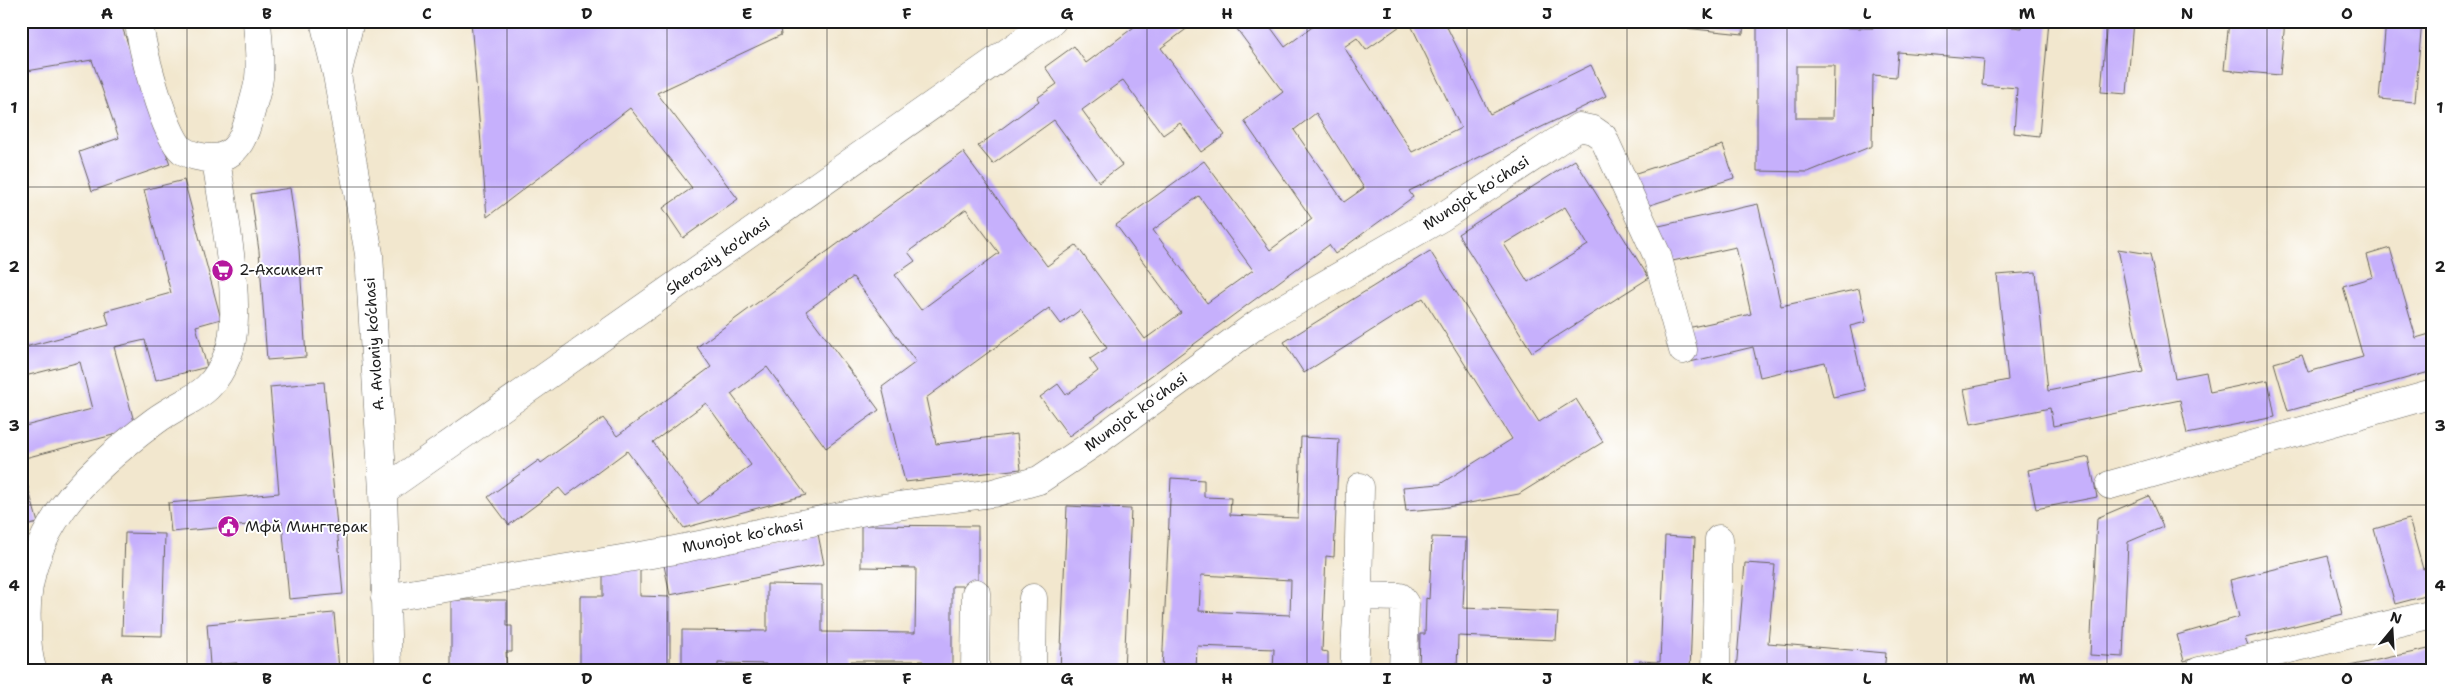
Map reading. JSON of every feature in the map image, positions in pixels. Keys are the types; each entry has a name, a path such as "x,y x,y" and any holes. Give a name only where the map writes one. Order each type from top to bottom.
{"street":[{"path":"138,21 140,40 161,108 175,141 182,150 201,158 216,158 231,153 242,139 259,78 257,21"},
{"name":"A. Avloniy ko‘chasi","path":"324,21 337,75 368,254 383,490 388,671"},
{"path":"337,75 350,21"},
{"name":"Sheroziy ko'chasi","path":"383,490 1052,21"},
{"name":"Munojot koʻchasi","path":"386,598 670,551 875,510 993,493 1039,480 1100,439 1260,322 1442,217 1579,127 1594,130 1603,137 1657,255 1683,350"},
{"path":"33,671 27,634 25,601 29,577 42,541 68,499 114,453 157,420 199,396 215,380 229,352 235,315 216,158"},
{"path":"2110,485 2433,394"},
{"path":"1354,671 1358,596 1360,487"},
{"path":"1716,671 1719,539"},
{"path":"975,671 976,593"},
{"path":"1358,596 1400,597 1405,604 1403,671"},
{"path":"1032,671 1033,598"},
{"path":"2200,671 2433,614"}],"building":[{"path":"21,21 120,21 170,164 92,191 79,152 119,138 92,60 21,72"},
{"path":"471,21 779,21 781,35 657,93 738,199 683,238 663,208 692,188 630,108 487,217"},
{"path":"1142,21 1197,21 1161,48 1225,135 1201,152 1180,123 1163,135 1123,80 1082,110 1122,165 1099,182 1054,120 993,164 978,146 1039,101 1037,98 1057,84 1045,67 1074,46 1086,63"},
{"path":"1231,21 1266,21 1285,47 1315,25 1312,21 1401,21 1403,24 1366,50 1357,38 1344,47 1412,152 1461,128 1409,21 1444,21 1490,114 1591,65 1606,96 1409,191 1413,197 1335,254 1329,245 1069,436 1040,397 1058,384 1066,395 1098,371 1090,359 1107,348 1080,310 1061,324 1049,308 926,398 936,444 1017,434 1021,469 905,482 882,387 916,362 853,277 806,311 879,410 826,448 767,367 731,394 806,495 684,528 627,451 566,496 559,488 509,525 488,497 539,460 541,463 603,418 617,436 711,367 697,347 963,152 1047,266 1076,245 1145,339 1181,313 1116,225 1204,161 1270,250 1312,219 1244,121 1283,92","holes":["1316,113 1364,188 1344,202 1294,130","1199,196 1253,270 1207,303 1153,230","966,209 999,253 921,310 895,275 915,261 908,252","706,403 751,465 698,504 653,442"]},
{"path":"1615,21 1744,21 1743,34"},
{"path":"1873,21 1951,21 2022,28 2023,21 2049,21 2039,136 2014,133 2017,88 1982,85 1984,59 1898,52 1896,77 1873,75 1872,146 1808,172 1757,171 1757,27 1873,28","holes":["1796,66 1834,66 1833,118 1796,118"]},
{"path":"2107,21 2133,21 2127,94 2101,92"},
{"path":"2229,21 2285,21 2280,75 2224,70"},
{"path":"2386,21 2422,21 2415,102 2379,99"},
{"path":"1723,145 1734,178 1644,207 1633,174"},
{"path":"1575,160 1649,278 1532,352 1458,234","holes":["1565,207 1588,245 1528,282 1504,244"]},
{"path":"184,180 221,319 196,326 207,367 156,380 145,340 114,347 136,429 21,459 21,427 92,409 80,362 21,377 21,348 109,325 105,311 171,293 144,190"},
{"path":"290,188 299,249 306,357 267,360 259,251 251,194"},
{"path":"1758,204 1781,306 1859,289 1866,322 1850,326 1865,390 1833,397 1825,362 1760,377 1753,347 1690,362 1683,329 1751,314 1736,247 1668,262 1659,226"},
{"path":"2390,248 2416,338 2433,333 2433,371 2288,411 2274,363 2302,355 2308,372 2363,357 2343,286 2373,277 2367,255"},
{"path":"2118,249 2150,254 2175,378 2206,372 2210,392 2268,380 2275,417 2187,434 2180,400 2053,426 2050,408 1971,424 1964,389 2008,380 1997,275 2036,272 2048,391 2143,372"},
{"path":"1430,251 1539,422 1576,399 1603,442 1519,494 1442,508 1406,511 1403,487 1440,484 1512,439 1423,298 1304,373 1284,342"},
{"path":"324,382 343,594 289,599 282,522 171,532 168,503 279,493 270,387"},
{"path":"1301,437 1339,439 1334,557 1326,556 1322,651 1328,652 1328,671 1273,671 1274,649 1197,646 1196,671 1162,671 1171,478 1204,480 1204,497 1231,498 1230,515 1298,518","holes":["1201,575 1291,580 1290,615 1199,611"]},
{"path":"2089,457 2097,497 2036,509 2028,470"},
{"path":"21,462 38,523 21,527"},
{"path":"2149,496 2163,527 2128,542 2123,657 2090,655 2097,518"},
{"path":"1067,506 1131,509 1124,671 1060,671"},
{"path":"2409,519 2423,569 2433,566 2433,594 2395,604 2374,529"},
{"path":"861,525 978,526 978,586 952,586 952,671 923,671 923,661 851,661 851,671 766,671 766,664 718,663 718,671 682,671 682,630 767,631 767,584 822,585 822,632 915,633 916,568 861,567"},
{"path":"125,533 165,534 162,636 122,635"},
{"path":"818,534 824,564 670,595 664,565"},
{"path":"1665,536 1695,538 1690,671 1638,671 1639,661 1660,662"},
{"path":"1432,537 1466,538 1463,608 1558,612 1556,640 1458,636 1457,671 1419,671 1420,634 1425,634 1426,598 1429,599"},
{"path":"2328,556 2343,614 2245,638 2248,645 2184,661 2177,635 2239,617 2230,580"},
{"path":"1745,563 1775,565 1768,643 1886,653 1884,671 1736,671"},
{"path":"603,567 640,567 640,596 670,597 670,671 580,671 580,596 603,596"},
{"path":"451,600 507,600 507,626 512,626 512,652 506,652 507,671 451,671"},
{"path":"334,613 339,669 353,667 354,671 237,671 237,663 210,665 207,624"},
{"path":"2433,648 2433,671 2331,671 2331,670"}],"place":[{"name":"2-Ахсикент","path":"223,270"},
{"name":"Мфй Мингтерак","path":"229,527"}]}
